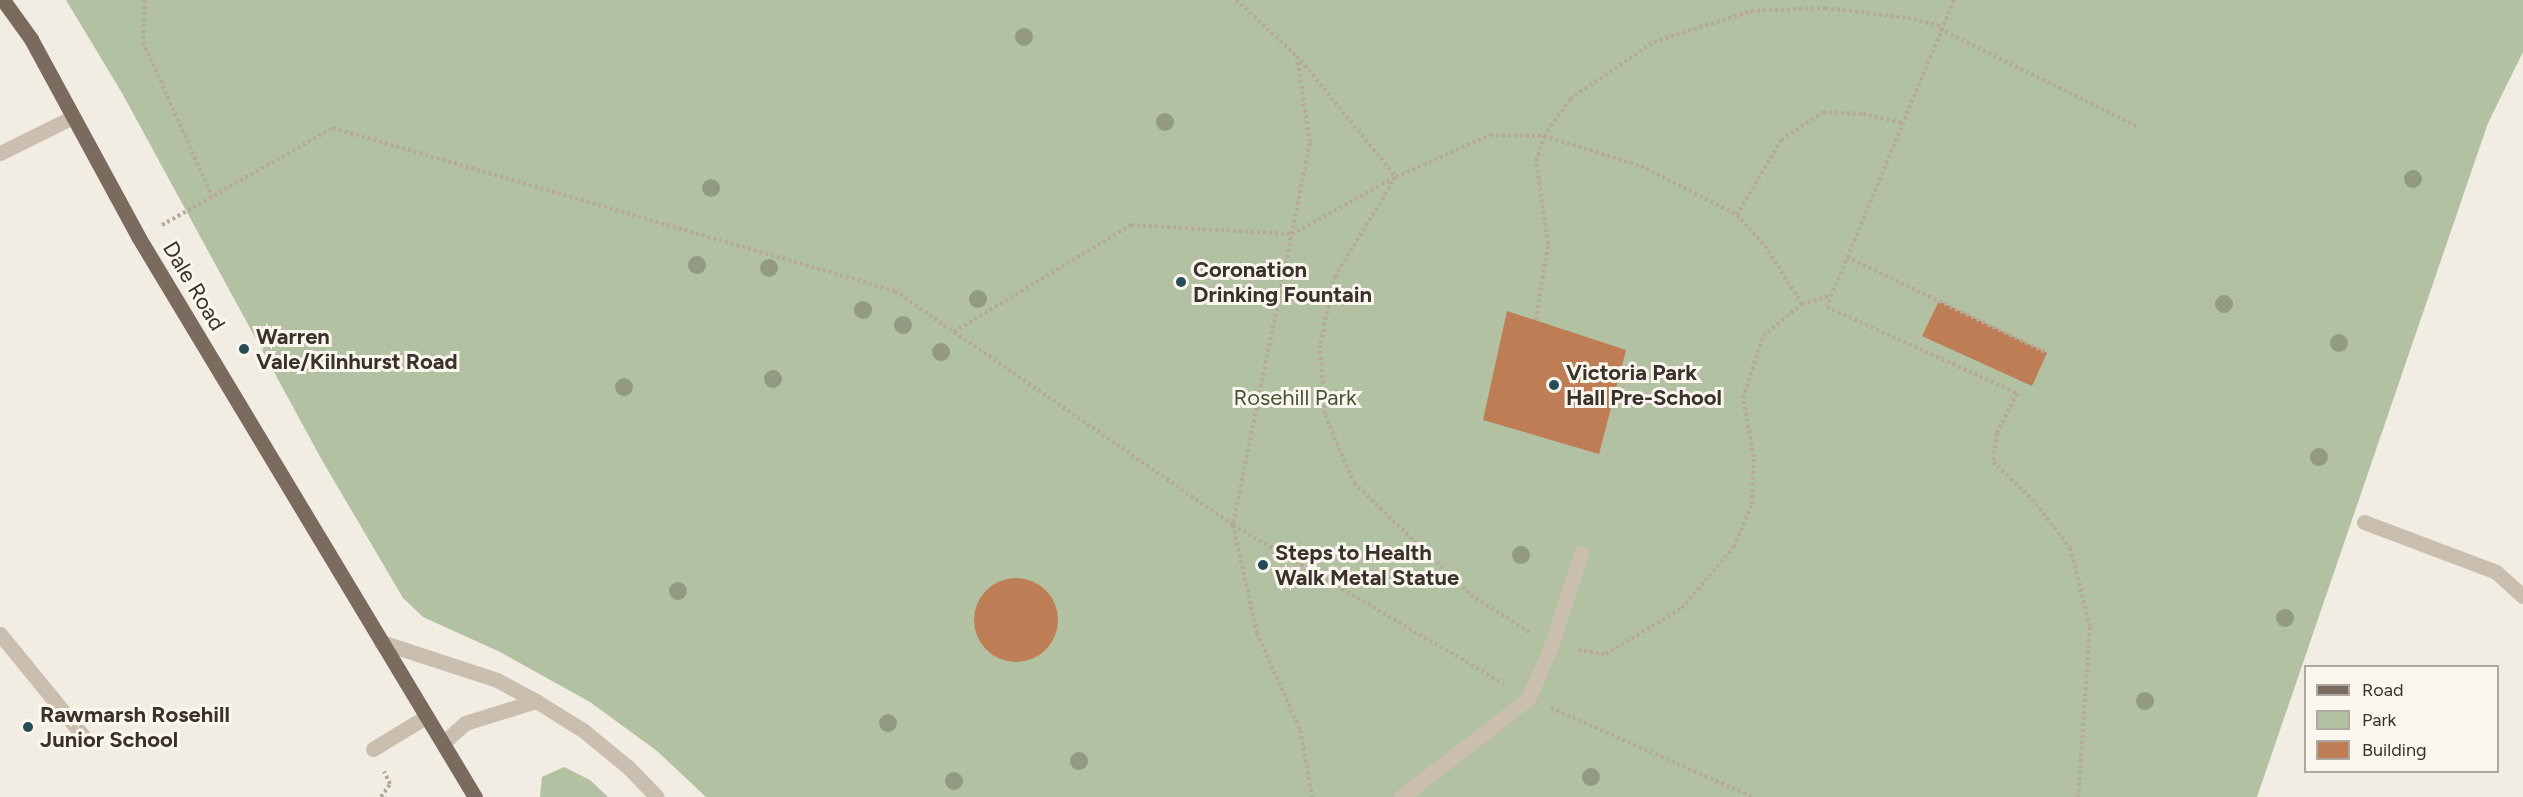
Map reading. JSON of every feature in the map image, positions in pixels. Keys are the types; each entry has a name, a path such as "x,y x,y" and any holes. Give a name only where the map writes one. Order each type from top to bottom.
{"main road":[{"name":"Dale Road","path":"3,0 31,39 139,238 475,797"}],"street":[{"path":"0,153 73,117"},
{"path":"2364,522 2496,572 2523,596"},
{"path":"1401,797 1528,699 1551,646 1581,553"},
{"path":"0,634 84,737"},
{"path":"381,642 497,680 536,701 584,730 629,768 657,797"},
{"path":"443,743 465,723 536,701"},
{"path":"373,749 427,716"}],"path":[{"path":"145,0 143,42 212,196"},
{"path":"1236,0 1297,56 1396,177"},
{"path":"1954,0 1901,123 1827,307 2016,393 1997,433 1993,462 2032,499 2070,548 2090,627 2078,797"},
{"path":"1536,320 1548,244 1536,161 1544,136 1570,99 1654,42 1751,11 1825,8 1908,18 1941,28 2139,127"},
{"path":"1297,56 1310,143 1233,525 1257,633 1300,730 1312,797"},
{"path":"1737,215 1781,140 1823,112 1863,114 1901,123"},
{"path":"139,238 333,128 895,291 1233,525 1528,699 1754,797"},
{"path":"954,332 1131,225 1292,234 1396,177 1490,135 1544,136 1641,166 1737,215 1765,246 1802,304"},
{"path":"1396,177 1335,276 1320,345 1325,415 1354,483 1471,595 1551,646 1606,654 1682,608 1734,547 1752,504 1754,458 1743,398 1763,336 1802,304 1831,295"},
{"path":"1847,257 2047,353"}],"green space":[{"name":"Rosehill Park","path":"66,0 2523,0 2523,52 2488,123 2257,797 706,797 657,751 590,702 500,652 423,617 403,598 323,462 122,93"},
{"path":"564,767 590,780 608,797 540,797 542,777"}],"building":[{"path":"1939,301 2047,353 2032,386 1922,336"},
{"name":"Victoria Park Hall Pre-School","path":"1507,311 1626,350 1599,454 1483,420"},
{"path":"1016,578 1032,581 1046,590 1055,604 1058,620 1055,636 1046,650 1032,659 1016,662 1000,659 986,650 977,636 974,620 977,604 986,590 1000,581"}],"place":[{"name":"Coronation Drinking Fountain","path":"1181,282"},
{"name":"Warren Vale/Kilnhurst Road","path":"244,349"},
{"name":"Victoria Park Hall Pre-School","path":"1554,385"},
{"name":"Steps to Health Walk Metal Statue","path":"1263,565"},
{"name":"Rawmarsh Rosehill Junior School","path":"28,727"}]}
